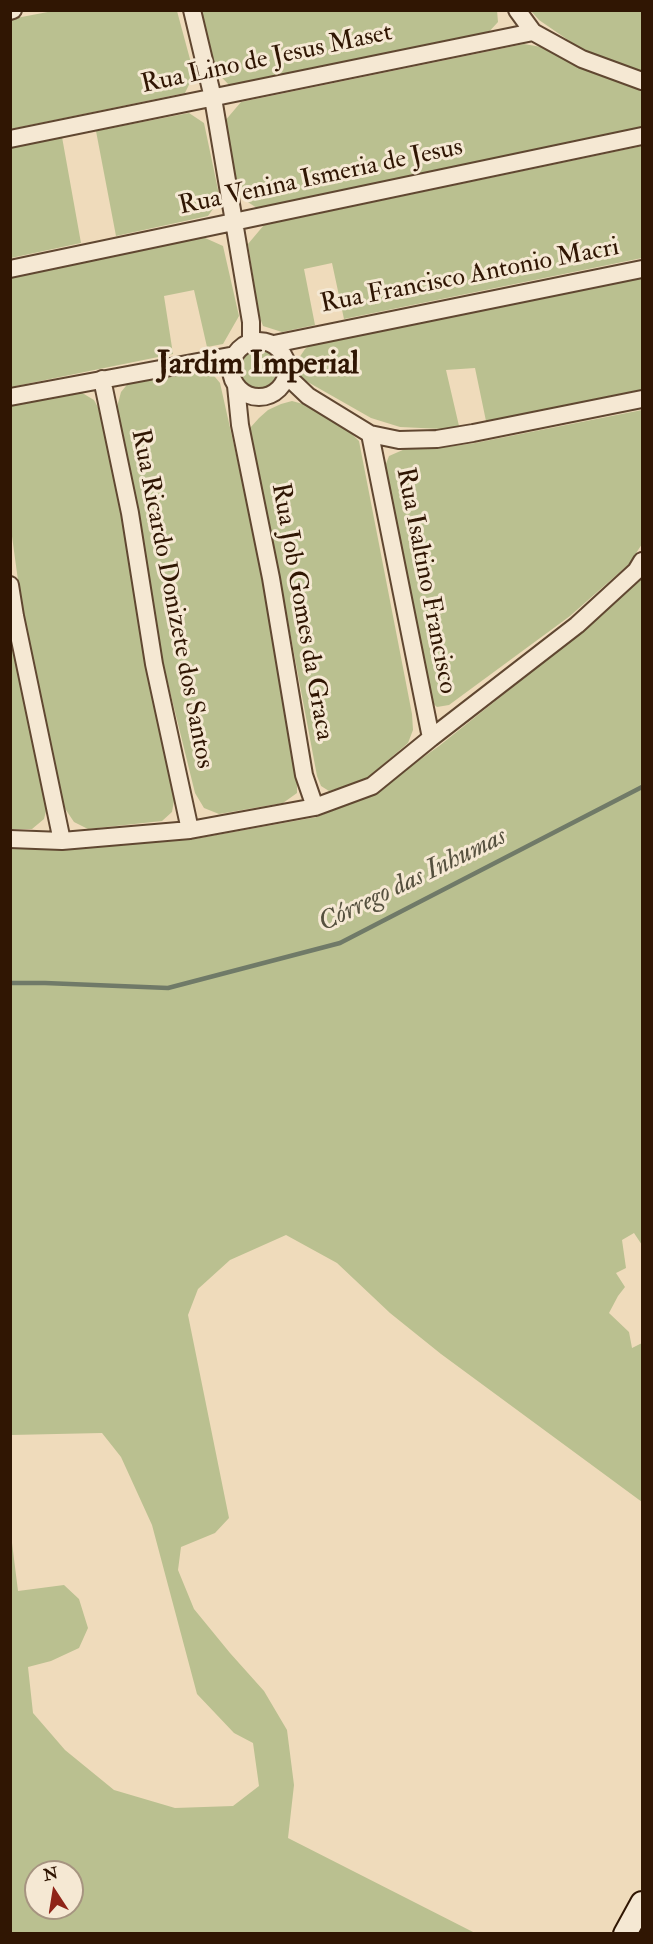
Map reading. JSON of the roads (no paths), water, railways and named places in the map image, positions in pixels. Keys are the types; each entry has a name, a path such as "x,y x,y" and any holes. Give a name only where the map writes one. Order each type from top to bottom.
{"main road":[{"path":"625,1934 642,1903"}],"street":[{"path":"192,10 213,98 250,322 266,345 286,359 284,381 267,396 243,391 232,376 233,360 244,345 266,345"},
{"path":"517,10 533,32 582,59 642,81"},
{"name":"Rua Lino de Jesus Maset","path":"10,139 533,32"},
{"name":"Rua Venina Ismeria de Jesus","path":"10,269 234,224 642,136"},
{"name":"Rua Francisco Antonio Macri","path":"266,345 642,269"},
{"path":"10,397 201,359 233,360"},
{"name":"Rua Ricardo Donizete dos Santos","path":"102,379 130,513 154,664 190,830"},
{"path":"284,381 370,434 399,440 437,439 473,433 642,399"},
{"name":"Rua Job Gomes da Graca","path":"243,391 240,424 271,578 304,775 315,807"},
{"name":"Rua Isaltino Francisco","path":"370,434 431,738"},
{"path":"10,839 62,841 190,830 315,807 372,786 577,625 636,571 642,561"},
{"path":"10,585 62,841"}],"waterway":[{"name":"Córrego das Inhumas","path":"10,983 168,988 340,943 642,787"}],"district":[{"name":"Jardim Imperial","path":"258,366"}]}
